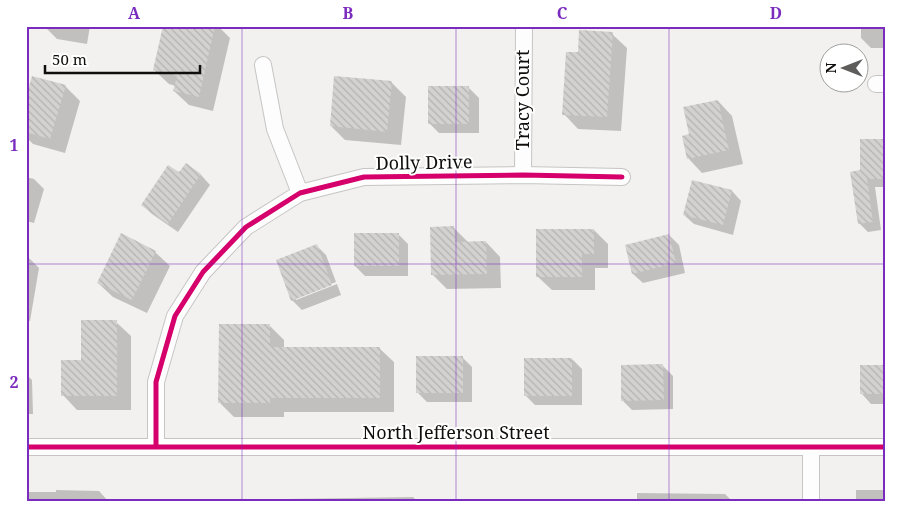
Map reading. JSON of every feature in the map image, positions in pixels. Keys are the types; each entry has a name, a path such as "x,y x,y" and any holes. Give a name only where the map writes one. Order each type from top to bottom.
{"street":[{"name":"Tracy Court","path":"523,175 524,26"},
{"path":"263,65 275,128 300,193"},
{"name":"Dolly Drive","path":"156,446 156,382 175,316 203,272 246,227 300,193 364,178 523,175 622,176"},
{"name":"North Jefferson Street","path":"26,447 885,448"},
{"path":"811,448 811,502"}],"building":[{"path":"163,26 215,26 199,97 173,91 177,76 153,70"},
{"path":"579,30 613,32 607,117 562,115 566,52 578,52"},
{"path":"32,76 66,85 50,139 26,132 26,97"},
{"path":"334,76 392,81 387,132 330,126"},
{"path":"428,86 469,86 469,124 428,124"},
{"path":"718,100 729,150 687,159 682,136 689,134 683,107"},
{"path":"860,139 885,139 885,179 867,179 873,222 858,224 850,172 860,170"},
{"path":"186,163 201,174 168,224 141,205 168,165 179,172"},
{"path":"692,180 732,190 723,225 683,215"},
{"path":"454,226 455,242 486,241 487,274 431,275 430,227"},
{"path":"536,229 594,229 594,254 582,254 582,277 536,277"},
{"path":"121,233 156,251 132,300 97,283"},
{"path":"354,233 399,233 399,266 354,266"},
{"path":"669,234 676,263 632,274 625,245"},
{"path":"317,244 332,285 291,301 276,260"},
{"path":"81,320 117,320 117,396 61,396 61,360 81,360"},
{"path":"219,324 270,324 270,347 380,347 380,398 270,398 270,403 218,403"},
{"path":"416,356 463,356 463,393 416,393"},
{"path":"524,358 572,358 572,396 524,396"},
{"path":"663,364 664,400 621,401 621,365"},
{"path":"860,365 885,365 885,394 860,394"}],"cycle path":[{"path":"156,446 156,382 175,316 203,272 246,227 300,193 364,177 523,175 622,177"},
{"path":"26,447 885,447"}]}
